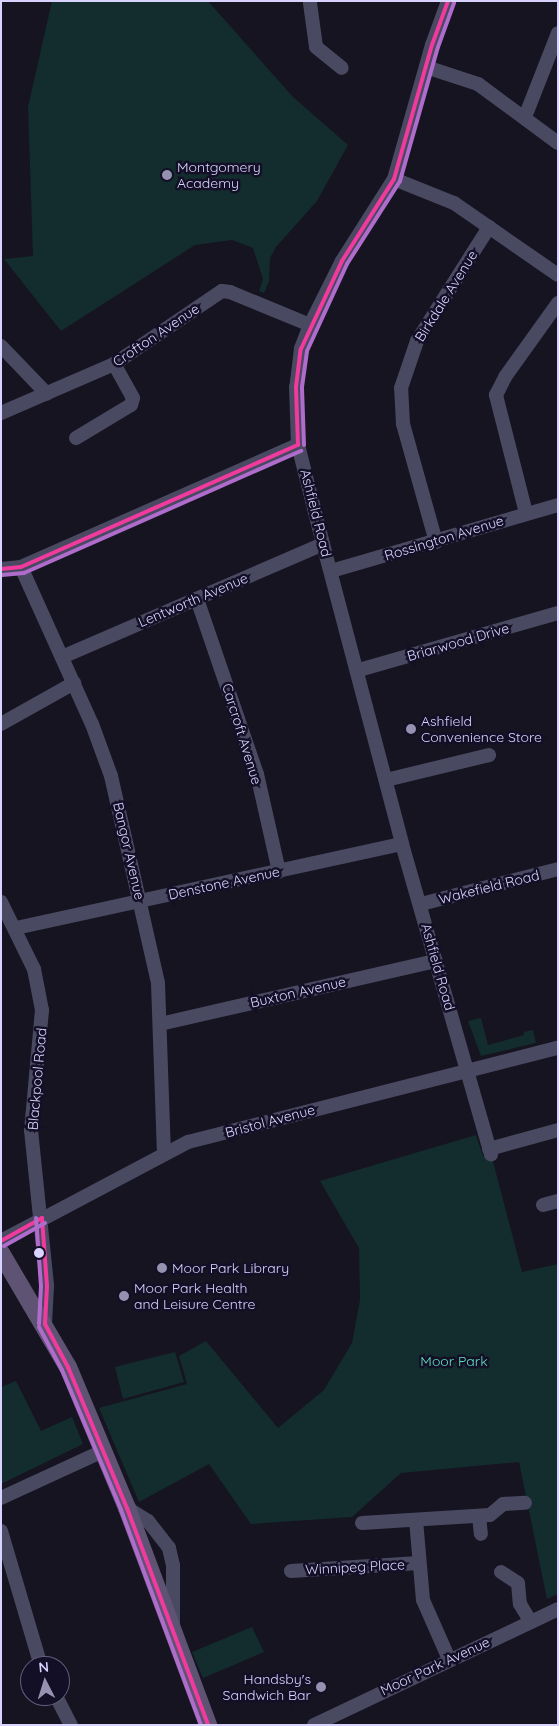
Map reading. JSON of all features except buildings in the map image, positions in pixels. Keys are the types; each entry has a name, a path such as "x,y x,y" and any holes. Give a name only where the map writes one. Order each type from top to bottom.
{"main road":[{"path":"1,1252 45,1324 68,1367 127,1508 208,1725"}],"street":[{"name":"Ashfield Road","path":"448,1 426,66 394,179 342,261 310,325 297,369 298,445 402,844 421,904 490,1151 558,1130"},
{"path":"311,2 316,47 342,68"},
{"path":"525,117 555,52 558,33"},
{"path":"426,66 478,84 558,143"},
{"path":"394,179 454,203 558,275"},
{"name":"Birkdale Avenue","path":"436,542 403,424 401,388 417,341 489,228"},
{"name":"Crofton Avenue","path":"1,413 114,364 222,291 310,325"},
{"path":"526,513 496,395 505,376 558,303"},
{"path":"1,346 47,394"},
{"path":"76,439 131,405 133,398 114,364"},
{"path":"1,569 22,567 298,445"},
{"name":"Rossington Avenue","path":"331,571 558,505"},
{"name":"Lentworth Avenue","path":"62,657 323,544"},
{"name":"Bangor Avenue","path":"22,567 74,683 111,776 158,983 164,1153"},
{"name":"Carcroft Avenue","path":"198,599 257,774 279,872"},
{"name":"Briarwood Drive","path":"358,670 558,613"},
{"path":"1,724 74,683"},
{"path":"386,780 489,755"},
{"name":"Denstone Avenue","path":"16,928 402,844"},
{"name":"Wakefield Road","path":"421,904 558,869"},
{"name":"Blackpool Road","path":"1,902 16,928 34,969 42,1010 31,1130 42,1218 47,1286 45,1324"},
{"name":"Buxton Avenue","path":"160,1024 436,961"},
{"name":"Bristol Avenue","path":"1,1241 164,1153 188,1142 558,1048"},
{"path":"543,1205 558,1201"},
{"path":"1,1498 103,1450"},
{"path":"362,1523 490,1515 503,1504 525,1503"},
{"path":"127,1508 148,1521 169,1548 173,1565 173,1631"},
{"path":"479,1516 481,1534"},
{"name":"Winnipeg Place","path":"416,1520 423,1600 450,1658"},
{"path":"1,1531 38,1656"},
{"name":"Winnipeg Place","path":"290,1571 419,1563"},
{"path":"501,1572 518,1583 520,1604 531,1622"},
{"name":"Moor Park Avenue","path":"314,1725 333,1721 450,1658 558,1610"},
{"path":"62,1706 72,1725"}],"green space":[{"name":"Montgomery Academy","path":"52,1 208,1 292,96 348,145 317,201 276,247 270,258 269,281 264,293 259,291 263,279 253,248 232,240 195,245 61,331 4,259 33,256 28,107"},
{"path":"481,1018 488,1045 524,1035 524,1032 533,1030 536,1043 481,1056 468,1021"},
{"name":"Moor Park","path":"476,1135 483,1156 491,1154 522,1272 558,1264 558,1594 547,1599 519,1462 401,1473 352,1517 251,1524 209,1464 139,1502 99,1408 187,1384 179,1356 206,1341 278,1428 324,1390 352,1343 360,1300 359,1248 320,1181"},
{"path":"175,1352 184,1382 123,1399 115,1367"},
{"path":"16,1381 41,1431 72,1417 83,1444 1,1484 1,1387"},
{"path":"252,1627 264,1652 203,1678 192,1652"}],"transit line":[{"path":"298,445 296,387 301,349 342,261 394,179 432,45 448,1"},
{"path":"304,445 302,387 307,351 347,264 400,181 438,47 454,3"},
{"path":"1,569 21,567 298,445"},
{"path":"2,575 24,573 301,451"},
{"path":"36,1218 41,1286 39,1324"},
{"path":"42,1218 47,1286 45,1324"},
{"path":"1,1241 42,1218"},
{"path":"4,1246 45,1223"},
{"path":"45,1324 68,1367 127,1508 208,1725"},
{"path":"39,1327 62,1370 121,1510 201,1725"}],"place":[{"name":"Montgomery Academy","path":"167,175"},
{"name":"Ashfield Convenience Store","path":"411,729"},
{"name":"Moor Park Library","path":"162,1268"},
{"name":"Moor Park Health and Leisure Centre","path":"124,1296"},
{"name":"Handsby's Sandwich Bar","path":"321,1687"}]}
